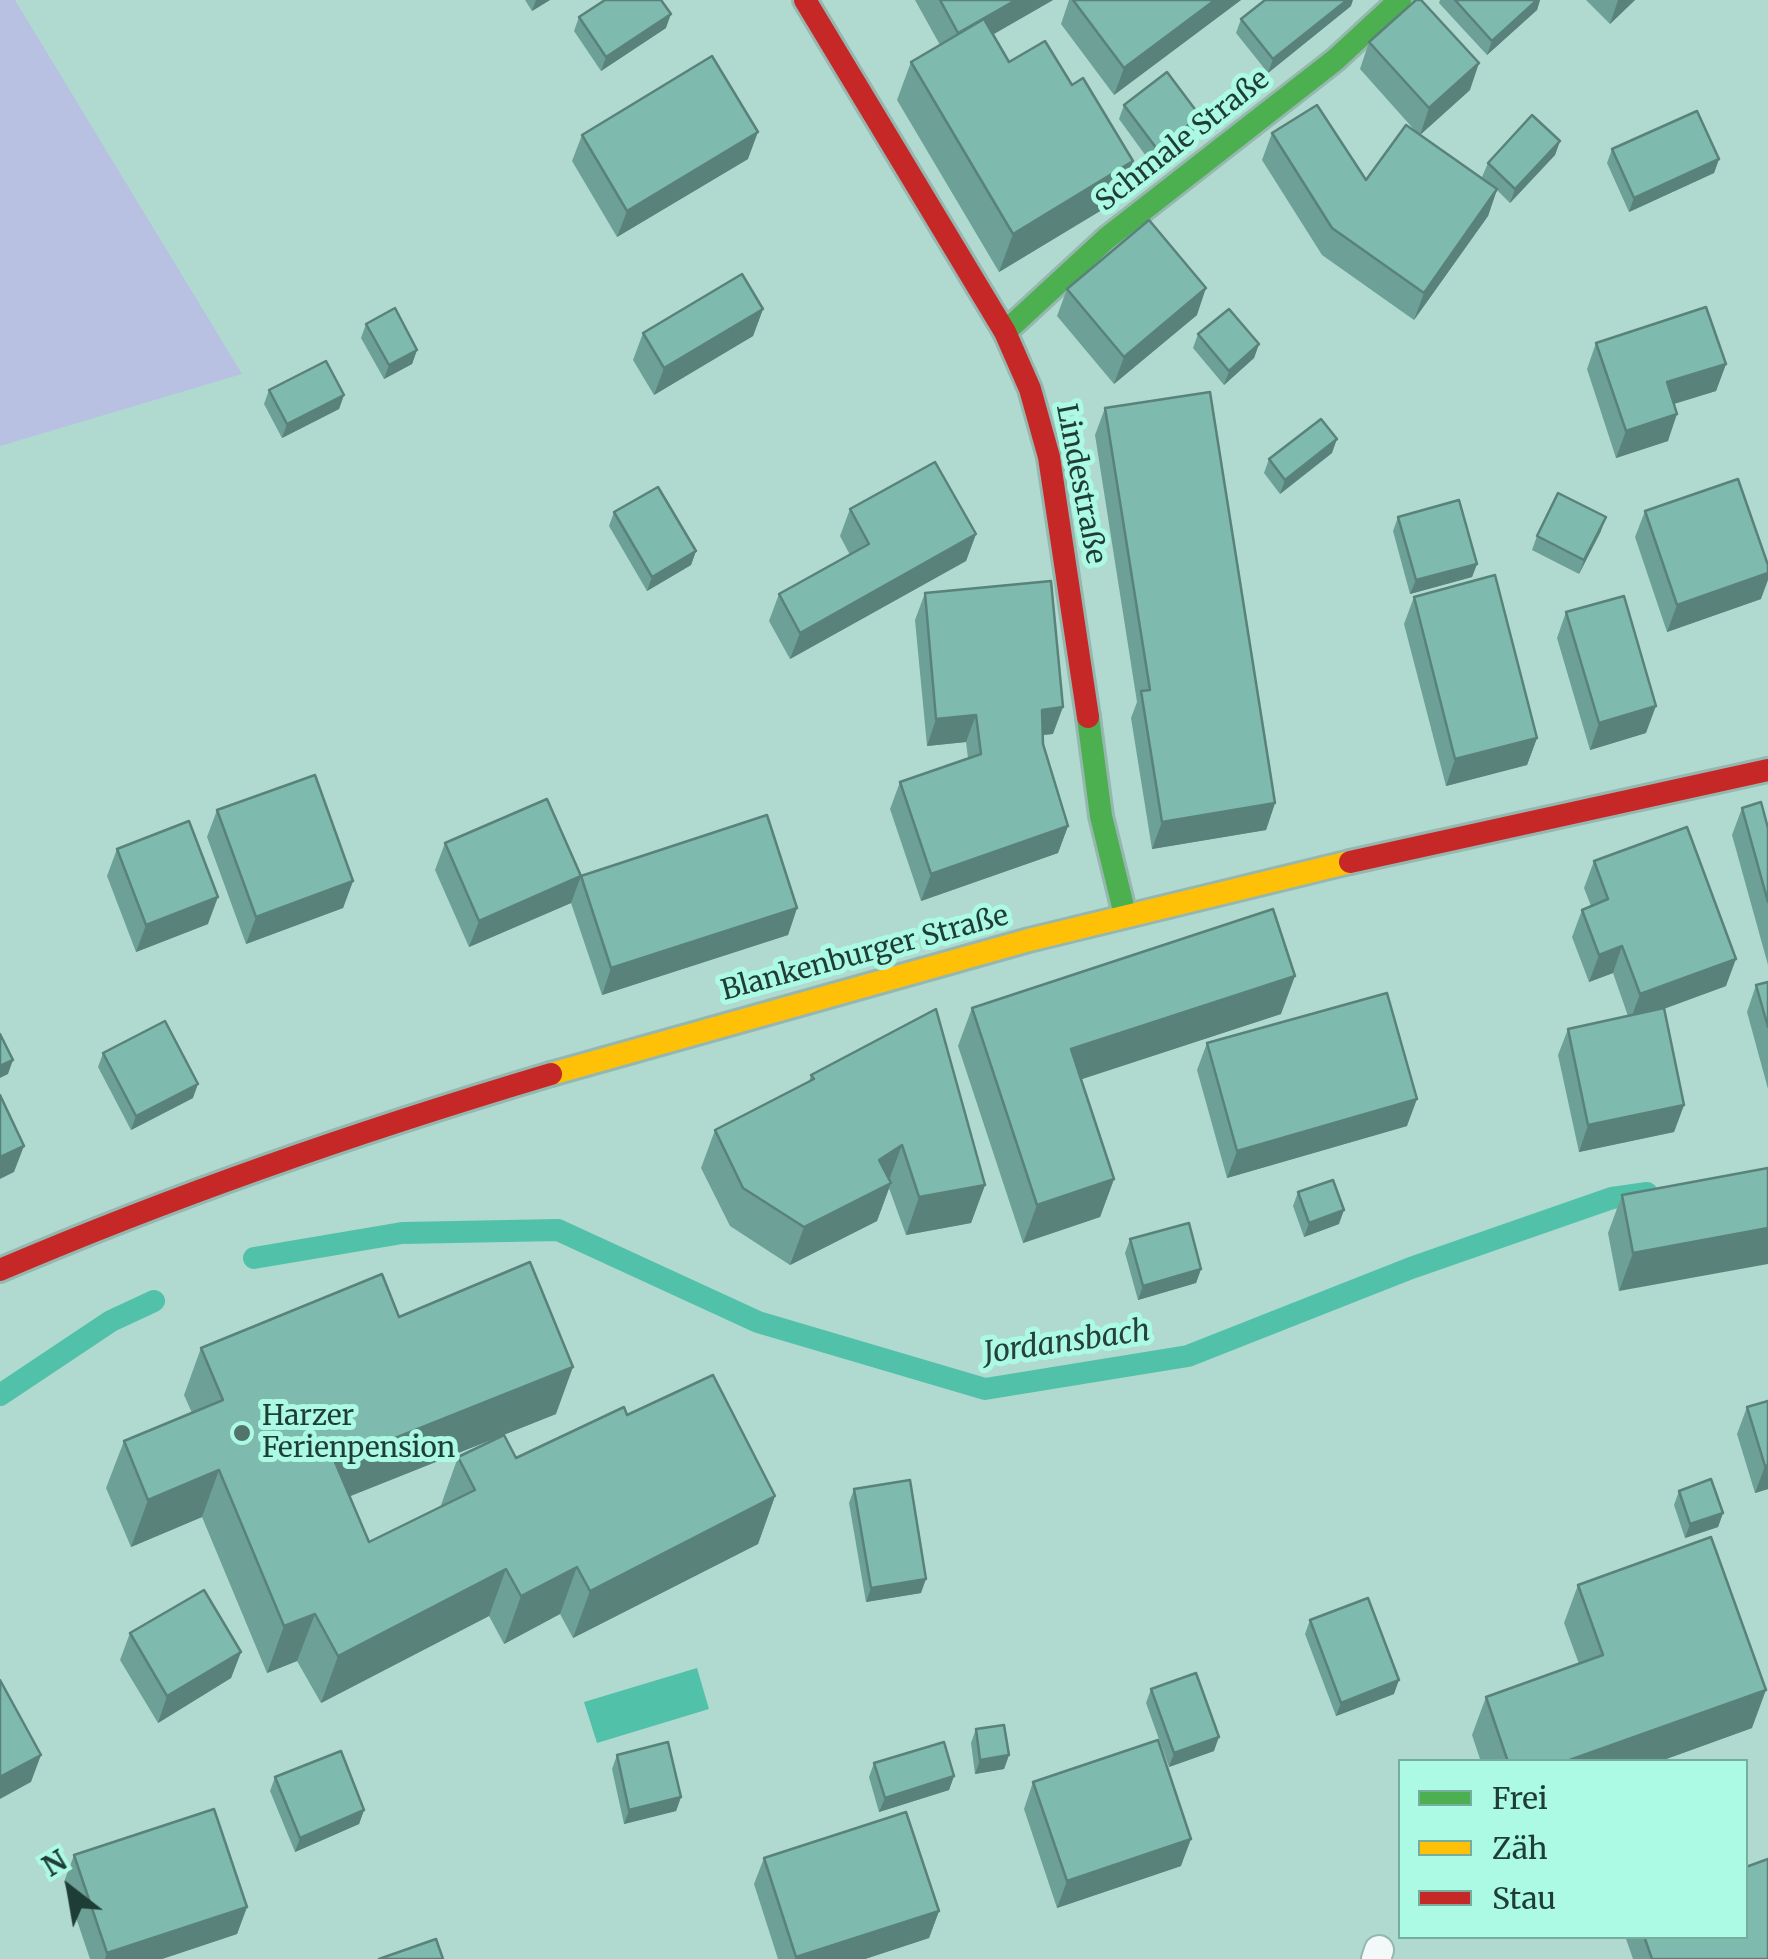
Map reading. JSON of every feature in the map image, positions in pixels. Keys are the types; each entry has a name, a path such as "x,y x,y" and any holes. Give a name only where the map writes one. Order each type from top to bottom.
{"main road":[{"name":"Lindestraße","path":"806,0 1005,332 1030,390 1048,458 1074,612 1100,816 1125,915"},
{"name":"Schmale Straße","path":"1005,332 1108,238 1336,60 1400,0"},
{"name":"Blankenburger Straße","path":"0,1270 155,1207 467,1099 632,1050 1125,915 1332,865 1768,770"}],"shaded area":[{"path":"0,0 15,0 242,374 0,446"},
{"path":"697,1668 709,1709 597,1743 584,1702"}],"building":[{"path":"605,0 661,0 671,14 606,57 579,17"},
{"path":"940,0 1016,0 958,33"},
{"path":"1073,0 1215,0 1124,68"},
{"path":"1265,0 1347,0 1273,59 1241,19"},
{"path":"1416,0 1421,0 1479,63 1429,108 1369,42"},
{"path":"1455,0 1537,0 1492,41"},
{"path":"984,19 1009,62 1045,41 1072,85 1083,78 1133,161 1013,234 911,62"},
{"path":"712,56 758,132 627,211 582,135"},
{"path":"1167,72 1200,116 1157,149 1124,105"},
{"path":"1317,105 1366,180 1406,125 1497,189 1424,293 1332,228 1272,133"},
{"path":"1697,111 1719,159 1634,198 1612,149"},
{"path":"1532,115 1560,141 1515,189 1488,163"},
{"path":"1149,220 1206,288 1124,357 1067,289"},
{"path":"742,274 763,309 664,368 643,333"},
{"path":"1706,307 1726,364 1667,382 1677,414 1626,431 1596,343"},
{"path":"395,308 417,350 389,365 366,324"},
{"path":"1229,309 1259,344 1229,371 1198,334"},
{"path":"326,361 344,395 287,424 269,390"},
{"path":"1210,392 1275,803 1162,822 1141,691 1150,690 1105,408"},
{"path":"1321,419 1337,439 1285,480 1269,459"},
{"path":"935,462 976,534 800,633 779,594 869,544 850,509"},
{"path":"1738,479 1768,573 1677,605 1645,511"},
{"path":"658,487 696,551 652,577 614,512"},
{"path":"1558,493 1606,517 1584,560 1537,536"},
{"path":"1459,500 1477,564 1416,580 1398,517"},
{"path":"1495,575 1537,738 1455,759 1414,597"},
{"path":"1051,581 1063,707 1042,710 1043,744 1068,826 931,874 900,782 981,754 976,715 936,719 925,593"},
{"path":"1624,596 1656,706 1599,723 1566,612"},
{"path":"315,775 353,881 256,917 217,810"},
{"path":"547,799 581,876 479,921 445,843"},
{"path":"1761,802 1768,828 1768,902 1742,808"},
{"path":"767,815 797,908 611,968 581,876"},
{"path":"189,821 218,897 146,925 117,849"},
{"path":"1687,827 1736,959 1640,994 1622,946 1599,955 1582,910 1608,899 1594,861"},
{"path":"1273,909 1295,976 1071,1049 1114,1179 1037,1205 972,1008"},
{"path":"1768,982 1768,1027 1756,985"},
{"path":"1387,993 1417,1099 1237,1151 1207,1043"},
{"path":"1664,1008 1684,1105 1588,1125 1568,1029"},
{"path":"936,1009 985,1185 919,1197 902,1145 879,1160 891,1183 804,1227 743,1188 715,1130"},
{"path":"165,1021 198,1084 136,1116 103,1053"},
{"path":"0,1034 13,1060 0,1066"},
{"path":"0,1095 24,1146 0,1157"},
{"path":"1768,1168 1768,1228 1633,1253 1622,1195"},
{"path":"1333,1180 1344,1210 1309,1223 1298,1192"},
{"path":"1189,1223 1201,1269 1143,1286 1130,1239"},
{"path":"530,1262 573,1367 335,1462 369,1542 475,1490 458,1457 504,1435 516,1458 624,1407 627,1415 713,1375 775,1496 590,1591 577,1567 521,1596 506,1569 338,1656 315,1614 284,1626 219,1470 148,1500 124,1441 223,1400 201,1348 382,1274 399,1317"},
{"path":"1768,1401 1768,1465 1765,1466 1747,1407"},
{"path":"1711,1479 1723,1513 1690,1524 1679,1491"},
{"path":"910,1480 926,1579 871,1588 854,1489"},
{"path":"1711,1537 1766,1690 1572,1759 1507,1759 1486,1697 1603,1655 1578,1585"},
{"path":"204,1590 241,1652 167,1696 130,1633"},
{"path":"1368,1598 1399,1680 1341,1703 1310,1620"},
{"path":"1196,1673 1219,1737 1174,1753 1151,1689"},
{"path":"0,1680 41,1755 0,1777"},
{"path":"1004,1725 1009,1755 980,1760 976,1729"},
{"path":"1158,1740 1191,1839 1067,1881 1033,1782"},
{"path":"668,1742 681,1797 629,1810 617,1755"},
{"path":"944,1742 954,1776 885,1798 874,1763"},
{"path":"341,1751 364,1810 300,1838 275,1777"},
{"path":"214,1809 247,1907 107,1953 74,1855"},
{"path":"906,1812 939,1911 796,1957 764,1858"},
{"path":"1768,1859 1768,1959 1652,1959 1645,1939 1748,1939 1748,1866"},
{"path":"436,1939 443,1959 379,1959"}],"waterway":[{"name":"Jordansbach","path":"254,1258 402,1233 558,1230 758,1322 985,1389 1188,1356 1411,1268 1612,1198 1647,1193"},
{"name":"Jordansbach","path":"0,1395 111,1321 154,1301"}],"traffic: fast":[{"path":"1005,332 1107,238 1335,60 1400,0"},
{"path":"1088,717 1101,816 1125,915"}],"traffic: slow":[{"path":"551,1074 1029,940 1350,862"}],"traffic: jam":[{"path":"805,0 1005,332 1030,389 1049,457 1088,717"},
{"path":"1350,862 1768,770"},
{"path":"0,1270 272,1164 551,1074"}],"place":[{"name":"Harzer Ferienpension","path":"242,1433"}]}
